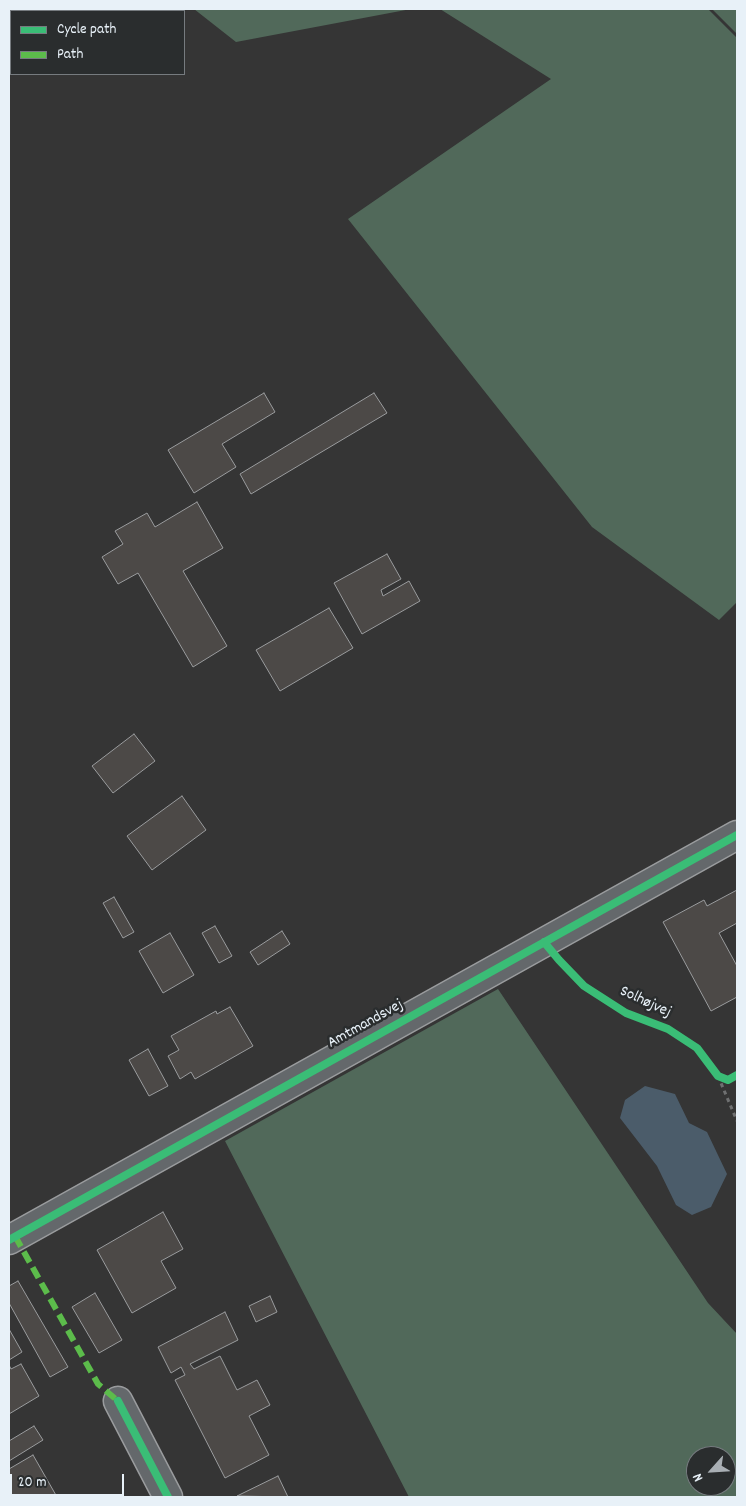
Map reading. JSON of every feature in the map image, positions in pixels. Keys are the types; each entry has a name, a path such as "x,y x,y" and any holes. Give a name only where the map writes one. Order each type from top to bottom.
{"street":[{"name":"Amtmandsvej","path":"9,1240 737,835"},
{"path":"118,1401 168,1497"}],"path":[{"path":"715,1073 728,1080"},
{"path":"715,1073 737,1120"}],"green space":[{"path":"194,9 411,9 236,42"},
{"path":"440,9 708,9 737,38 737,602 719,620 592,527 348,219 551,79"},
{"path":"712,9 737,9 737,34"},
{"path":"498,989 708,1303 737,1334 737,1497 409,1497 225,1141"}],"water":[{"path":"645,1086 675,1094 689,1123 707,1132 727,1174 711,1207 692,1215 676,1205 657,1166 620,1118 625,1100"}],"building":[{"path":"264,393 275,412 222,444 236,467 194,493 168,450"},
{"path":"374,393 387,413 251,494 240,474"},
{"path":"197,502 223,548 183,571 227,646 193,667 138,573 118,584 102,557 123,544 115,531 147,513 155,527"},
{"path":"387,554 401,579 381,590 383,596 409,581 420,601 362,634 334,583"},
{"path":"329,608 353,648 280,691 256,650"},
{"path":"134,734 155,761 113,793 92,766"},
{"path":"182,796 206,830 152,870 127,836"},
{"path":"737,890 737,923 719,933 737,966 737,997 711,1011 663,922 704,900 707,906"},
{"path":"114,897 134,932 123,938 103,903"},
{"path":"215,926 232,956 219,963 202,933"},
{"path":"282,931 290,944 258,965 250,952"},
{"path":"170,933 194,975 163,993 139,951"},
{"path":"230,1007 253,1046 195,1079 191,1072 180,1079 168,1056 179,1050 171,1036 216,1011 217,1014"},
{"path":"148,1049 168,1086 149,1096 129,1060"},
{"path":"163,1212 183,1249 161,1261 176,1288 132,1313 97,1250"},
{"path":"18,1281 68,1367 50,1377 9,1303 9,1286"},
{"path":"95,1293 122,1340 99,1353 72,1307"},
{"path":"270,1296 277,1312 256,1322 249,1306"},
{"path":"225,1312 238,1340 190,1364 194,1369 220,1356 237,1390 257,1380 270,1405 249,1416 269,1455 225,1478 175,1380 185,1375 181,1367 171,1373 158,1347"},
{"path":"9,1329 22,1352 9,1360"},
{"path":"21,1364 39,1396 9,1414 9,1365 11,1369"},
{"path":"34,1426 43,1440 9,1461 9,1441"},
{"path":"33,1455 57,1497 9,1497 9,1469"},
{"path":"278,1476 288,1497 237,1496"}],"marked path":[{"path":"15,1236 98,1384 118,1401"}],"cycle path":[{"path":"9,1240 737,835"},
{"name":"Solhøjvej","path":"544,942 584,986 626,1013 668,1029 697,1048 718,1076 728,1080 737,1075"},
{"path":"118,1401 168,1497"}]}
